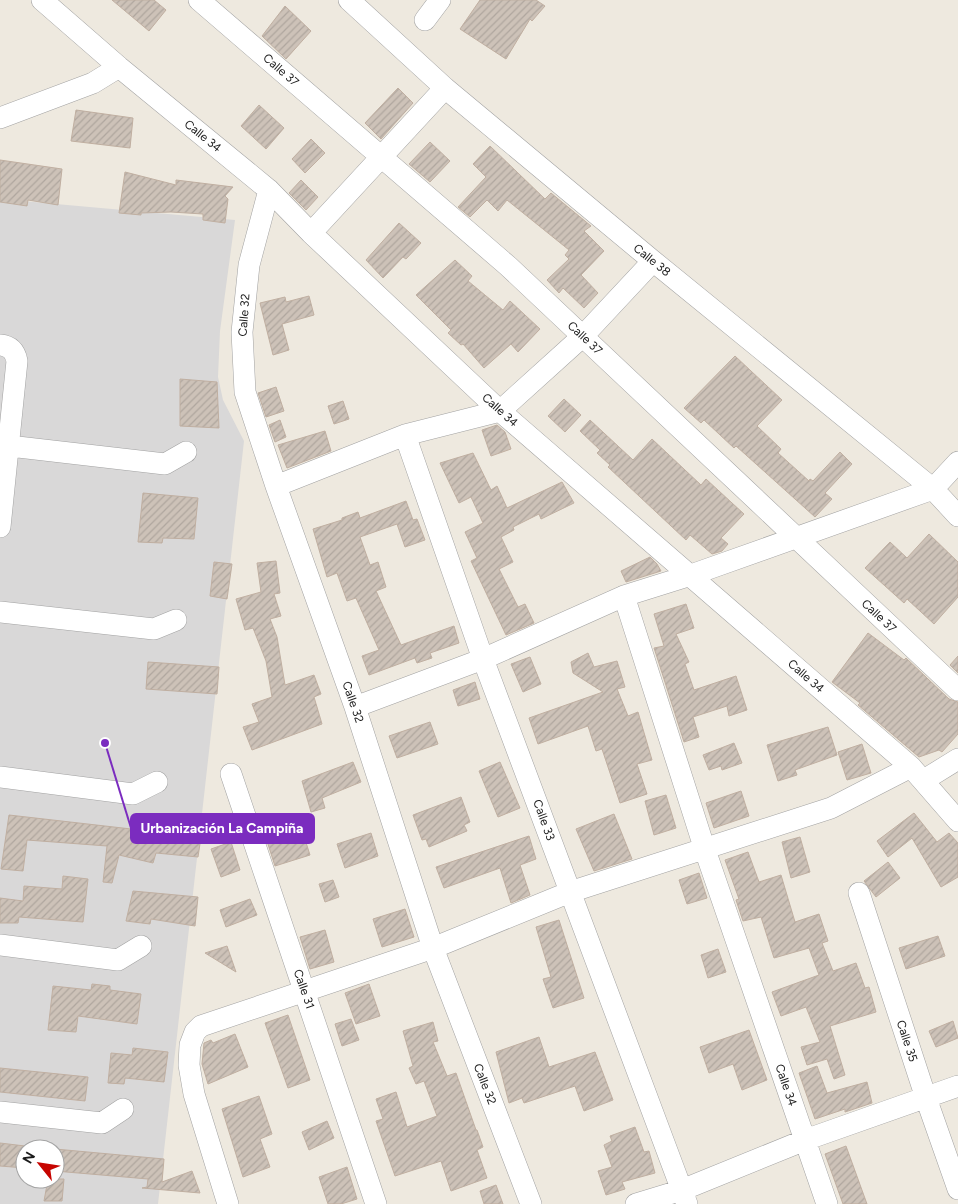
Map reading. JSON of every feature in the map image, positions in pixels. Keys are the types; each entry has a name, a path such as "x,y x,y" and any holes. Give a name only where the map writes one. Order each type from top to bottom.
{"street":[{"name":"Calle 37","path":"199,0 508,266 958,690"},
{"name":"Calle 38","path":"349,0 445,88 653,262 933,489 958,516"},
{"path":"425,20 440,0"},
{"name":"Calle 34","path":"45,1 119,67 269,190 311,234 500,411 918,773 958,821"},
{"path":"0,118 93,83 119,67"},
{"path":"311,234 445,88"},
{"name":"Calle 32","path":"269,190 249,265 242,332 244,392 356,707 433,948 531,1204"},
{"path":"276,486 405,435 500,411 583,336 653,262"},
{"path":"0,345 7,346 12,350 17,361 4,445 0,527"},
{"name":"Calle 33","path":"405,435 484,659 684,1197"},
{"path":"4,445 165,464 186,452"},
{"path":"356,707 484,659 624,596 691,576 933,489 958,462"},
{"name":"Calle 34","path":"624,596 705,850 827,1204"},
{"path":"0,612 154,629 176,620"},
{"path":"228,1204 194,1094 189,1066 190,1045 194,1032 200,1026 433,948 570,892 831,808 958,759"},
{"name":"Calle 31","path":"231,774 376,1204"},
{"path":"0,777 133,794 157,782"},
{"name":"Calle 35","path":"858,893 958,1189"},
{"path":"0,945 118,960 141,946"},
{"path":"636,1204 684,1197 806,1140 958,1086"},
{"path":"0,1112 102,1123 123,1109"}],"shaded area":[{"path":"0,199 235,220 220,331 218,377 223,400 244,441 158,1204 0,1204"}],"building":[{"path":"112,0 154,0 166,10 149,31"},
{"path":"480,0 536,0 545,6 532,21 530,19 506,59 460,29"},
{"path":"285,6 311,31 286,59 262,36"},
{"path":"398,88 413,103 381,139 365,123"},
{"path":"259,105 284,128 266,149 241,126"},
{"path":"76,110 133,118 130,148 71,141"},
{"path":"311,139 325,153 305,173 292,159"},
{"path":"430,142 450,161 430,182 409,164"},
{"path":"490,146 545,199 551,193 591,226 584,231 604,251 581,275 598,293 584,308 563,288 559,293 547,280 569,259 565,255 569,250 507,200 498,211 487,200 470,217 458,207 486,177 473,164"},
{"path":"0,160 62,169 58,205 28,200 27,206 0,202"},
{"path":"125,172 176,185 176,180 233,187 225,196 228,199 225,223 203,220 203,214 171,212 141,213 141,215 119,213"},
{"path":"301,180 318,197 306,210 289,193"},
{"path":"399,223 421,243 406,259 403,257 383,278 366,260"},
{"path":"455,260 472,276 468,281 503,310 510,301 540,329 518,352 511,344 484,368 463,344 461,345 448,333 451,330 416,295"},
{"path":"309,296 314,315 282,324 289,350 273,355 260,303 285,297 286,302"},
{"path":"735,356 782,400 757,426 781,449 778,453 809,481 810,479 813,481 840,452 852,464 825,493 832,499 815,517 736,446 734,448 704,420 701,423 684,408"},
{"path":"180,379 217,382 219,428 180,426"},
{"path":"276,387 284,411 266,417 258,393"},
{"path":"564,399 581,415 565,432 548,416"},
{"path":"343,401 349,419 334,424 328,406"},
{"path":"280,420 286,437 275,442 269,425"},
{"path":"590,420 633,460 652,439 701,485 706,479 744,514 721,538 728,544 722,551 712,554 690,535 686,540 608,467 610,465 597,453 600,450 580,431"},
{"path":"497,425 505,432 511,449 491,456 482,430"},
{"path":"325,431 331,451 287,468 278,445"},
{"path":"473,453 491,490 497,486 507,508 562,482 574,503 541,519 539,514 513,527 514,530 501,537 513,562 499,569 518,607 525,604 534,623 506,635 471,561 477,558 465,532 483,523 471,497 459,503 440,463"},
{"path":"143,493 198,498 194,539 163,538 162,543 138,542"},
{"path":"406,501 413,520 417,519 425,540 405,547 397,524 360,537 370,565 378,562 386,587 376,591 401,645 454,626 459,643 430,653 432,658 417,663 415,658 369,675 362,656 379,650 356,598 347,601 337,573 327,577 313,529 342,520 342,518 358,512 360,518"},
{"path":"929,534 958,562 958,597 934,624 907,599 904,603 865,568 890,542 907,558"},
{"path":"650,557 661,571 626,582 621,571"},
{"path":"276,561 280,593 274,594 281,616 270,619 277,637 285,685 314,675 321,694 314,697 322,724 252,750 243,727 259,722 252,704 272,697 266,661 253,628 245,630 236,599 261,592 257,563"},
{"path":"214,562 232,564 227,599 210,596"},
{"path":"686,604 694,628 676,634 689,662 685,664 694,690 736,676 747,710 729,716 727,706 693,717 699,737 684,742 654,648 664,646 654,614"},
{"path":"868,633 904,660 906,658 949,699 958,702 958,734 942,752 939,750 919,757 858,705 860,703 832,682"},
{"path":"588,653 594,667 617,661 625,687 617,689 628,716 638,712 652,760 637,764 647,794 620,803 602,749 596,751 588,726 538,744 529,718 603,692 573,673 571,662"},
{"path":"958,656 958,673 950,665"},
{"path":"530,657 541,684 523,692 511,664"},
{"path":"148,662 219,667 217,694 146,689"},
{"path":"475,682 480,699 458,706 453,690"},
{"path":"430,722 438,744 397,758 389,736"},
{"path":"828,727 837,755 795,770 797,775 778,781 767,745"},
{"path":"734,743 742,763 722,770 721,766 709,770 703,755"},
{"path":"862,744 871,773 847,780 838,752"},
{"path":"353,762 361,782 322,798 325,808 311,812 302,781"},
{"path":"500,762 520,808 498,817 479,771"},
{"path":"741,791 749,816 714,828 706,803"},
{"path":"666,795 676,828 654,835 645,801"},
{"path":"461,797 470,822 464,825 467,831 429,847 426,839 422,840 413,815"},
{"path":"914,813 937,842 949,833 958,843 958,877 941,887 912,838 888,857 877,841"},
{"path":"614,814 632,859 594,871 576,829"},
{"path":"9,815 201,837 198,857 156,853 153,863 119,855 112,883 103,882 107,846 27,840 23,871 1,869"},
{"path":"302,830 310,855 275,866 267,841"},
{"path":"371,833 378,856 345,868 337,844"},
{"path":"529,836 536,859 520,865 530,895 511,903 500,868 444,888 436,867"},
{"path":"800,837 810,872 791,878 782,842"},
{"path":"231,842 240,870 221,877 211,849"},
{"path":"748,852 759,882 781,875 795,922 819,914 828,941 822,943 833,971 856,963 865,988 869,987 876,1012 830,1026 845,1075 834,1079 827,1059 807,1065 801,1047 820,1042 806,1007 781,1016 772,992 819,975 809,948 774,958 761,917 743,921 736,900 739,899 725,860"},
{"path":"888,862 900,878 876,897 864,881"},
{"path":"699,873 707,898 687,904 679,880"},
{"path":"63,876 88,879 83,922 19,917 18,923 0,923 0,898 23,901 24,886 62,889"},
{"path":"333,880 339,897 325,902 319,884"},
{"path":"133,891 198,897 195,926 151,919 150,924 126,921"},
{"path":"250,899 257,915 226,927 220,910"},
{"path":"405,909 414,937 382,947 373,919"},
{"path":"559,920 584,998 553,1008 543,979 551,977 536,927"},
{"path":"325,930 334,962 310,969 300,937"},
{"path":"938,936 945,956 906,969 899,948"},
{"path":"227,946 236,972 205,953"},
{"path":"718,949 726,972 708,978 701,955"},
{"path":"92,984 110,986 110,990 141,994 137,1024 78,1016 76,1032 48,1030 53,986 91,990"},
{"path":"369,984 380,1016 356,1024 345,993"},
{"path":"288,1015 310,1080 288,1088 265,1023"},
{"path":"351,1019 359,1040 342,1046 335,1024"},
{"path":"953,1021 958,1038 936,1047 929,1031"},
{"path":"433,1022 438,1041 433,1042 447,1076 456,1073 483,1147 477,1150 487,1178 451,1191 441,1161 395,1176 376,1121 383,1119 376,1099 396,1092 407,1127 437,1116 424,1081 416,1084 409,1068 413,1066 403,1031"},
{"path":"749,1030 767,1080 742,1090 733,1064 709,1073 700,1047"},
{"path":"235,1034 248,1067 208,1084 202,1064 204,1043 211,1040 213,1043"},
{"path":"539,1037 549,1067 595,1052 613,1100 584,1111 575,1086 524,1103 522,1098 509,1103 496,1052"},
{"path":"133,1048 168,1052 164,1082 125,1078 124,1084 108,1083 111,1053 132,1055"},
{"path":"817,1066 827,1093 867,1082 872,1103 845,1112 845,1109 815,1119 799,1073"},
{"path":"0,1068 88,1077 85,1101 0,1092"},
{"path":"259,1096 272,1134 260,1139 270,1167 243,1177 222,1109"},
{"path":"327,1121 334,1138 309,1150 302,1132"},
{"path":"635,1127 644,1152 649,1151 655,1173 622,1182 625,1189 606,1195 598,1171 612,1167 604,1145 612,1141 610,1136"},
{"path":"0,1143 15,1145 15,1167 0,1166"},
{"path":"846,1146 867,1204 843,1204 825,1154"},
{"path":"65,1150 164,1159 162,1182 192,1171 200,1193 142,1188 147,1187 148,1179 65,1172"},
{"path":"347,1167 357,1199 341,1204 328,1204 319,1177"},
{"path":"496,1185 503,1204 484,1204 480,1191"},
{"path":"46,1189 63,1189 62,1201 44,1201"}],"place":[{"name":"Urbanización La Campiña","path":"105,743"}]}
